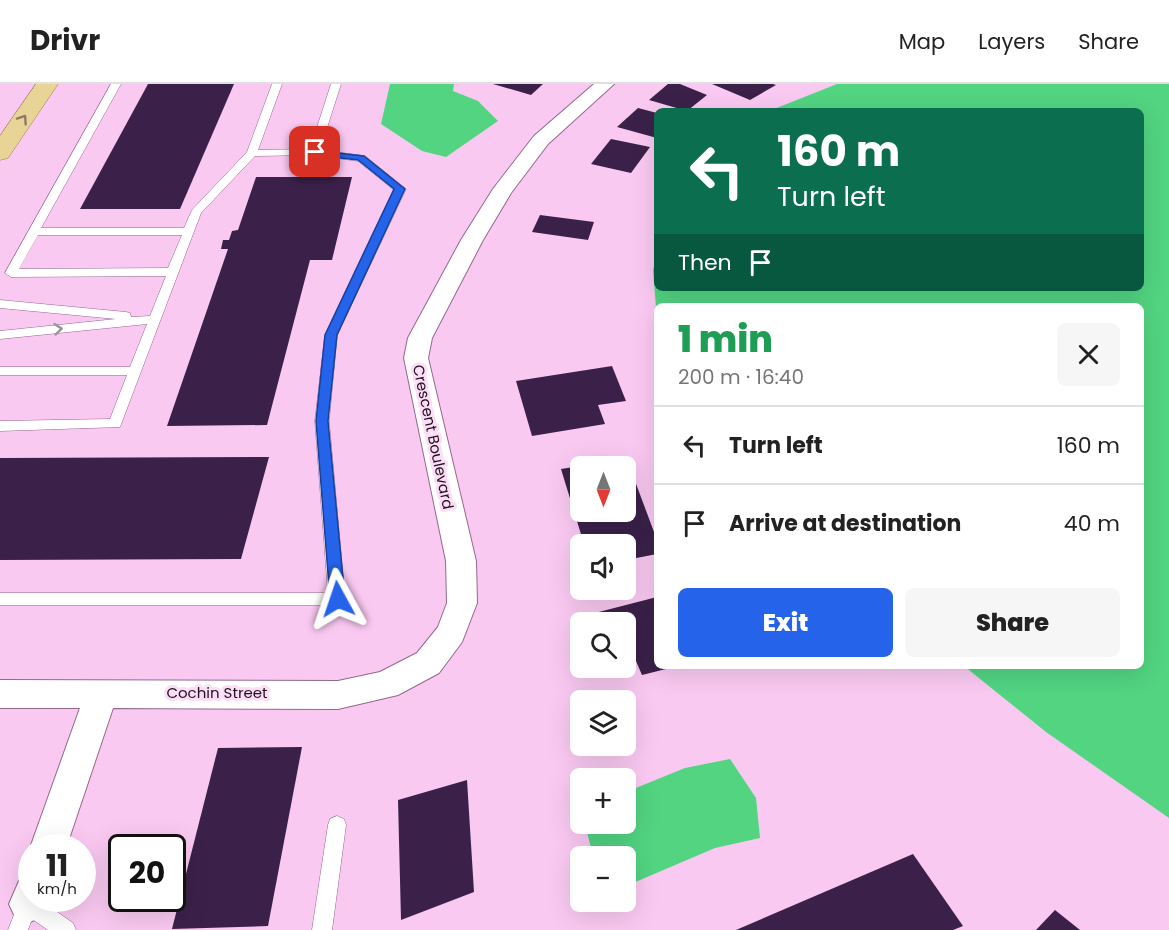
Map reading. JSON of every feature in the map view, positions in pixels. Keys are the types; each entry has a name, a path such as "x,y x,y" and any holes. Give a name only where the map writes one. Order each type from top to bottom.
{"main road":[{"path":"0,153 47,84"}],"street":[{"name":"Crescent Boulevard","path":"428,663 451,633 462,603 461,561 416,358 420,338 496,199 534,148 605,84"},
{"name":"Cochin Street","path":"0,694 338,695 386,685 428,663"},
{"path":"53,834 102,693"}],"lane":[{"path":"117,84 11,273 173,272"},
{"path":"0,426 115,424 196,212 252,153 277,84"},
{"path":"315,152 336,84"},
{"path":"0,599 338,599 322,421 331,335 400,189 361,158 315,152 252,153"},
{"path":"34,232 189,231"},
{"path":"0,304 155,319"},
{"path":"0,335 155,319"},
{"path":"0,371 135,371"},
{"path":"322,930 337,825"},
{"path":"32,912 66,930"}],"shaded area":[{"path":"390,84 454,84 453,91 478,101 498,121 446,157 422,151 381,124"},
{"path":"837,84 1169,84 1169,818 1046,732 968,669 1144,669 1144,303 656,303 655,291 1144,291 1144,108 777,108"},
{"path":"730,759 756,798 760,838 715,848 636,882 636,846 590,846 588,834 636,834 636,788 685,768"}],"building":[{"path":"148,84 234,84 180,209 80,209"},
{"path":"493,84 543,84 531,95"},
{"path":"668,84 680,84 707,95 691,108 677,108 649,100"},
{"path":"712,84 773,84 776,85 750,100"},
{"path":"638,108 654,112 654,137 617,127"},
{"path":"611,139 650,147 631,173 591,164"},
{"path":"256,177 352,177 332,260 310,260 267,425 167,426 228,249 221,249 223,240 229,240 232,231 238,230"},
{"path":"540,215 594,222 588,240 532,232"},
{"path":"612,366 626,401 598,405 605,424 532,436 516,381"},
{"path":"269,457 241,559 0,560 0,458"},
{"path":"570,468 570,498 561,469"},
{"path":"636,484 654,532 654,555 636,558 636,534 581,534 577,522 636,522"},
{"path":"654,598 654,669 666,669 642,675 636,661 636,612 599,612"},
{"path":"302,747 268,926 172,929 176,912 186,912 186,874 218,748"},
{"path":"467,780 474,892 401,920 398,800"},
{"path":"913,854 963,926 953,930 736,930"},
{"path":"1055,910 1080,930 1036,930"}],"route":[{"path":"315,152 361,158 400,189 331,335 322,421 338,599"}]}
